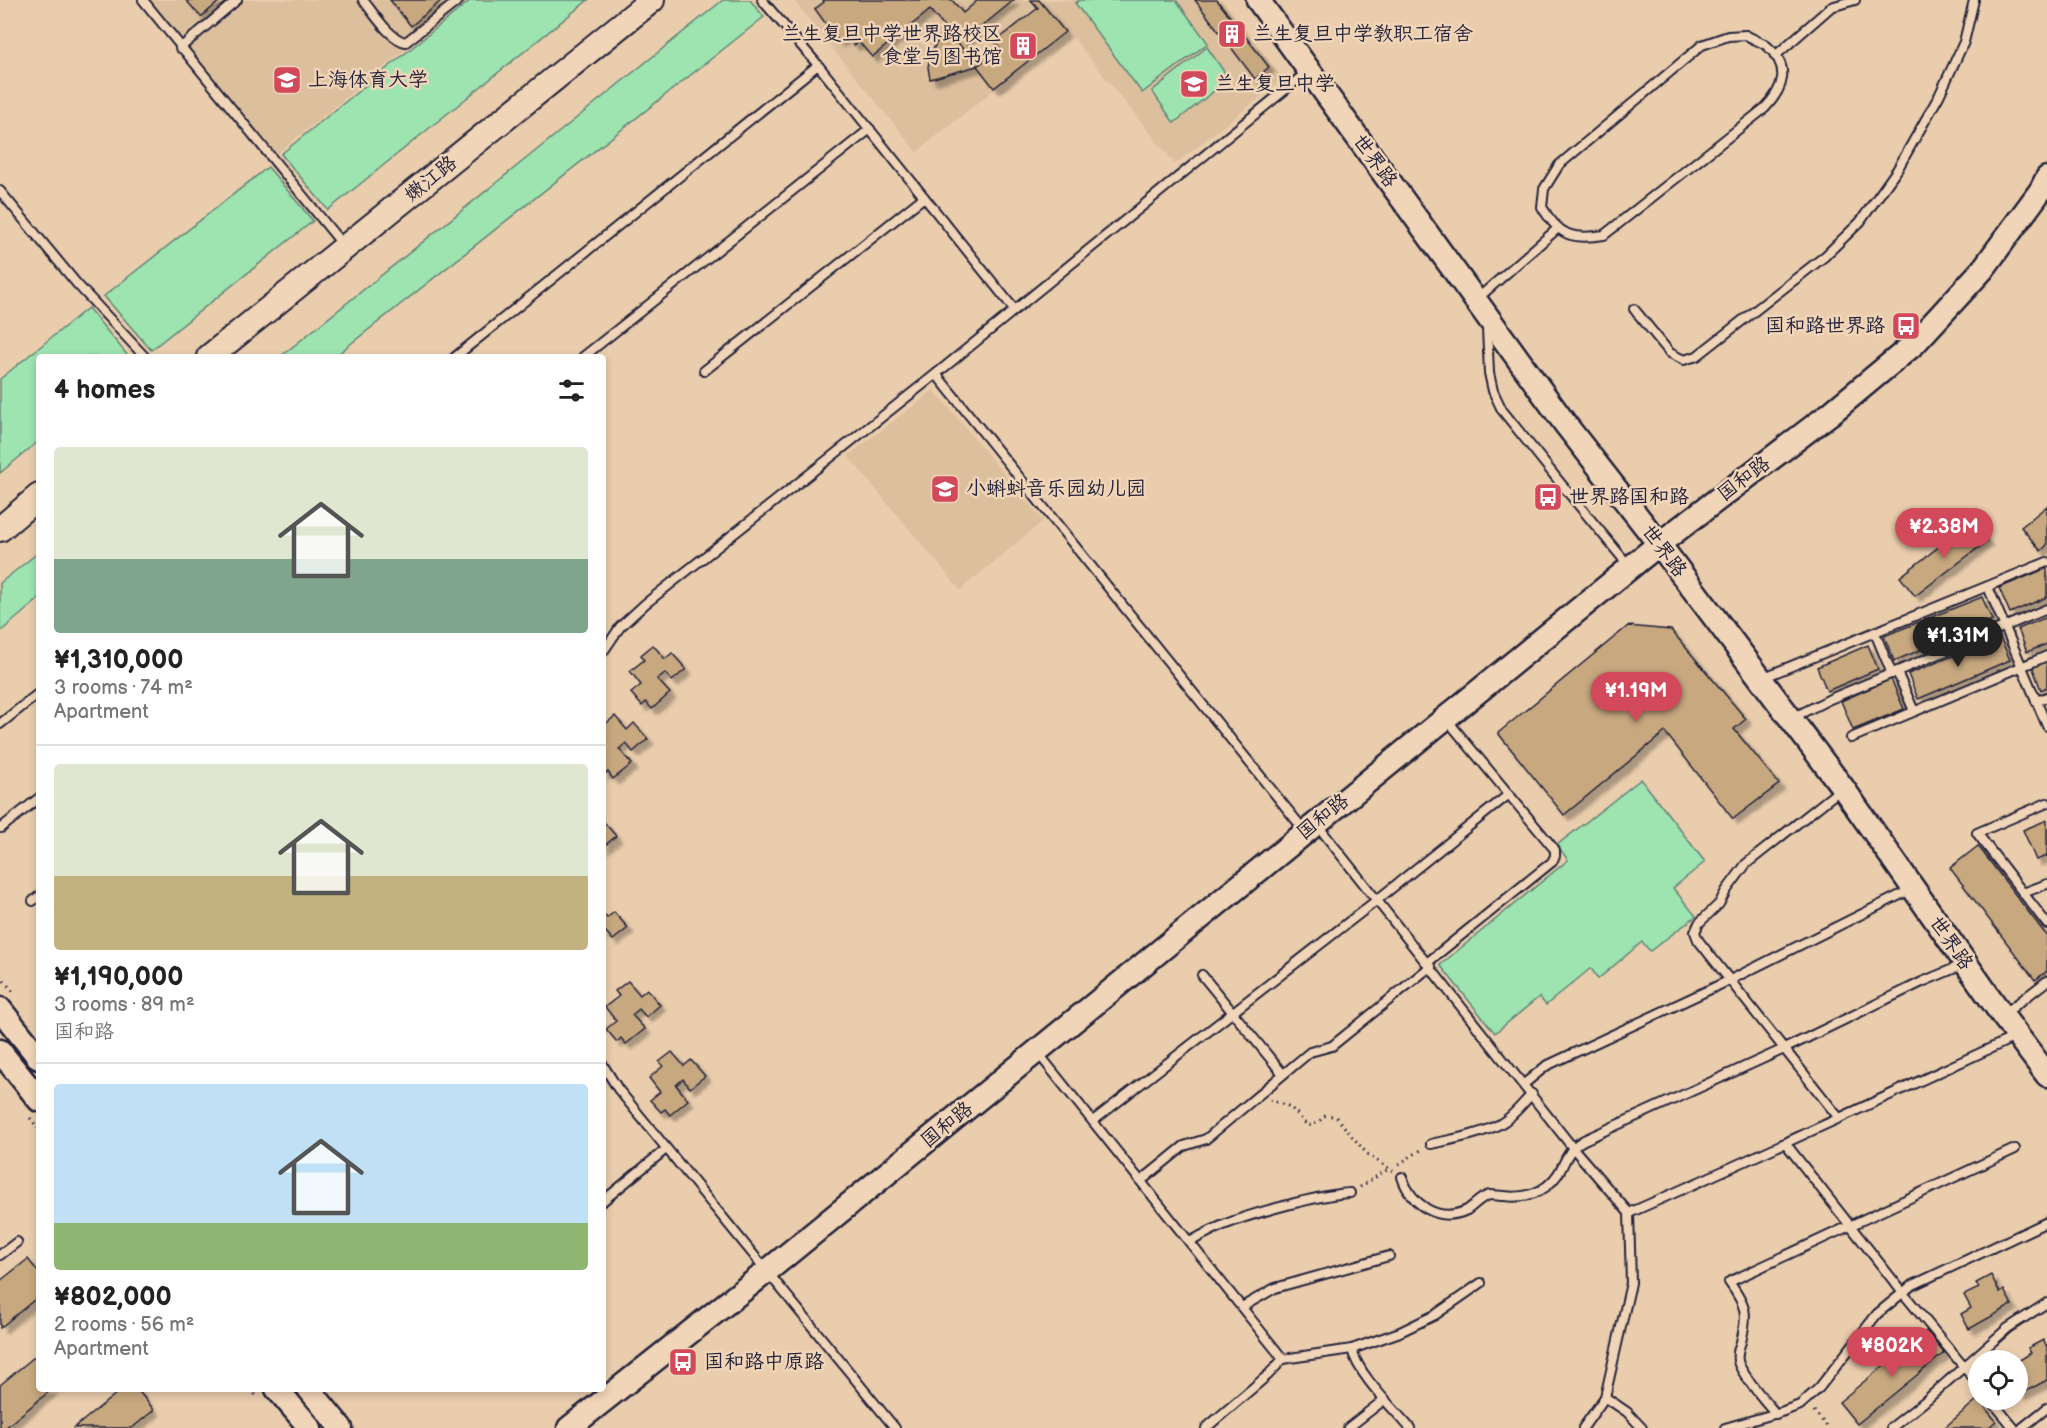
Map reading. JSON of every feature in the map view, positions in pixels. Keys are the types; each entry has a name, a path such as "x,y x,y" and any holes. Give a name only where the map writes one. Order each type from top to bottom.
{"main road":[{"name":"嫩江路","path":"213,354 652,0"},
{"path":"0,529 36,499"}],"street":[{"name":"世界路","path":"1258,0 1566,425 1843,788 2002,1015 2047,1075"},
{"name":"国和路","path":"568,1428 766,1272 1630,567 1831,413 1914,344 1983,269 2047,178"},
{"path":"0,1009 36,1054"},
{"path":"0,1051 36,1096"},
{"path":"280,1392 310,1428"},
{"path":"311,1392 341,1428"}],"lane":[{"path":"143,0 346,248"},
{"path":"180,48 237,0"},
{"path":"363,0 389,32 398,40 406,42 459,0"},
{"path":"762,0 818,64 1014,309"},
{"path":"1775,56 1831,7 1855,0"},
{"path":"1634,309 1670,353 1684,360 1697,356 1825,256 1860,222 1897,170 1939,96 1964,42 1974,0"},
{"path":"1746,35 1767,46 1780,62 1784,79 1776,96 1765,108 1604,235 1573,236 1557,229 1542,207 1544,189 1559,165 1702,45 1728,36 1746,35"},
{"path":"459,354 818,64"},
{"path":"606,648 620,627 645,604 936,374 1309,70"},
{"path":"587,354 870,129"},
{"path":"0,191 77,284 142,354"},
{"path":"704,371 924,197"},
{"path":"1557,229 1481,309 1493,392 1502,410 1630,567"},
{"path":"936,374 1310,827 1377,900 1573,1148 1629,1214 1631,1283 1605,1397 1583,1428"},
{"path":"1760,679 2047,562"},
{"path":"1988,587 2047,726"},
{"path":"1791,719 1830,699 2047,609"},
{"path":"1875,633 1914,711"},
{"path":"1851,738 2047,656"},
{"path":"0,724 36,695"},
{"path":"2036,701 2047,697"},
{"path":"1141,1181 1184,1146 1206,1139 1310,1052 1332,1046 1552,862 1555,850 1445,717"},
{"path":"1839,1118 1698,940 1695,932 1699,923 1719,904 1746,864 1843,788"},
{"path":"1093,1121 1508,795"},
{"path":"1,828 36,800"},
{"path":"2047,803 1977,833 2047,924"},
{"path":"2024,893 2047,884"},
{"path":"1524,1084 1546,1066 1730,980 1913,889"},
{"path":"1402,1177 1405,1187 1417,1203 1428,1210 1444,1214 1466,1210 1489,1195 1530,1196 1546,1187 1558,1176 1573,1148 1584,1140 1784,1049 1922,982 1966,964"},
{"path":"1202,975 1283,1074"},
{"path":"2002,1015 2047,981"},
{"path":"1629,1214 2018,1036"},
{"path":"1037,1051 1283,1359"},
{"path":"606,1070 618,1089 666,1149 896,1428"},
{"path":"1431,1144 1481,1131 1501,1123 1532,1094"},
{"path":"1786,1144 1849,1226 1968,1370"},
{"path":"606,1199 666,1149"},
{"path":"1776,1414 1743,1372 1738,1361 1746,1319 1739,1295 1729,1282 2015,1149"},
{"path":"1190,1242 1221,1224 1240,1217 1332,1194 1350,1192"},
{"path":"1725,1428 1800,1405 1819,1388 1877,1314 1911,1286 2047,1222"},
{"path":"0,1255 17,1242"},
{"path":"1242,1307 1275,1288 1389,1256"},
{"path":"1206,1428 1268,1375 1283,1359 1352,1349 1400,1332 1435,1315 1481,1283"},
{"path":"1891,1428 2008,1329 2047,1303"},
{"path":"1352,1349 1360,1369 1410,1428"},
{"path":"1605,1397 1627,1412 1642,1428"},
{"path":"1348,1428 1385,1399"},
{"path":"2022,1428 2047,1408"},
{"path":"1999,1410 2014,1428"}],"path":[{"path":"1258,1095 1288,1106 1309,1126 1317,1124 1325,1116 1336,1118 1367,1154 1402,1177"},
{"path":"1805,1401 1828,1428"}],"shaded area":[{"name":"上海体育大学","path":"140,0 467,0 269,160"},
{"name":"兰生复旦中学","path":"793,0 1222,0 1283,79 1175,164 1067,30 917,152"},
{"name":"小蝌蚪音乐园幼儿园","path":"934,390 1043,521 960,590 848,456"}],"green space":[{"path":"471,0 588,0 328,210 281,154"},
{"path":"723,0 750,0 764,17 338,354 284,354"},
{"path":"1080,0 1176,0 1208,43 1142,93 1075,3"},
{"path":"1207,47 1229,79 1174,123 1152,91"},
{"path":"268,167 313,221 151,350 104,296"},
{"path":"88,308 126,354 36,354 36,443 0,473 0,379"},
{"path":"36,554 36,602 0,632 0,583"},
{"path":"1641,779 1705,862 1673,888 1696,916 1650,951 1642,942 1598,979 1591,968 1546,1005 1539,997 1495,1033 1440,965 1568,860 1557,845"}],"building":[{"path":"186,0 221,0 201,17"},
{"path":"390,0 442,0 411,26"},
{"path":"823,0 952,0 963,13 978,0 1014,0 965,40 984,63 977,66 930,10 872,57 859,42 854,45 847,36 839,42 815,9 824,2"},
{"name":"兰生复旦中学世界路校区 食堂与图书馆","path":"1031,0 1039,0 1065,32 994,88 977,66 1001,49 995,42 1038,8"},
{"name":"兰生复旦中学教职工宿舍","path":"1195,0 1217,0 1269,67 1255,79"},
{"path":"945,28 977,66 930,79 928,67 931,53"},
{"path":"2047,506 2047,545 2041,551 2021,527"},
{"path":"1972,521 1987,541 1915,596 1900,577"},
{"path":"2047,568 2047,597 2010,613 1999,588"},
{"path":"1982,597 1992,620 1894,661 1884,636"},
{"path":"2047,617 2047,644 2027,652 2018,629"},
{"path":"1628,626 1671,630 1746,719 1734,729 1779,784 1733,819 1665,732 1564,815 1498,733"},
{"path":"2000,637 2010,660 1918,699 1908,674"},
{"path":"653,645 665,659 672,653 686,669 672,681 665,673 657,679 670,693 652,709 646,702 642,706 631,693 641,685 630,671 644,660 641,655"},
{"path":"1868,645 1878,669 1827,691 1817,667"},
{"path":"2047,660 2047,687 2041,690 2032,666"},
{"path":"1891,679 1904,709 1853,730 1841,701"},
{"path":"615,716 627,730 634,723 648,739 633,752 626,743 619,749 632,764 613,779 608,772 606,773 606,724"},
{"path":"2047,820 2047,856 2036,860 2023,830"},
{"path":"606,824 616,836 606,844"},
{"path":"1978,846 2047,936 2047,971 2035,980 1950,868"},
{"path":"614,912 628,928 613,940 606,932 607,918"},
{"path":"628,981 640,995 647,989 660,1005 646,1017 639,1009 632,1015 645,1029 626,1044 621,1038 617,1042 606,1029 616,1021 606,1008 619,996 615,991"},
{"path":"672,1052 684,1066 691,1060 705,1076 690,1088 683,1079 676,1085 688,1100 670,1115 665,1109 661,1112 650,1100 660,1092 649,1078 663,1066 659,1062"},
{"path":"28,1259 36,1269 36,1298 0,1328 0,1281"},
{"path":"1991,1275 2000,1293 2004,1290 2012,1305 1969,1329 1961,1314 1971,1308 1964,1295 1979,1288 1976,1283"},
{"path":"1926,1331 1944,1353 1857,1424 1839,1402"},
{"path":"2043,1340 2047,1348 2047,1380 2028,1390 2028,1355 2031,1353 2028,1348"},
{"path":"36,1355 36,1392 48,1392 5,1428 0,1428 0,1385"},
{"path":"118,1392 139,1392 154,1410 132,1428 74,1428"},
{"path":"1968,1408 1968,1410 1987,1410 1996,1421 1988,1428 1944,1428"}],"place":[{"name":"兰生复旦中学教职工宿舍","path":"1232,34"},
{"name":"兰生复旦中学世界路校区 食堂与图书馆","path":"1023,46"},
{"name":"上海体育大学","path":"287,80"},
{"name":"兰生复旦中学","path":"1194,84"},
{"name":"国和路世界路","path":"1906,326"},
{"name":"小蝌蚪音乐园幼儿园","path":"945,489"},
{"name":"世界路国和路","path":"1548,497"},
{"name":"国和路中原路","path":"683,1362"}]}
